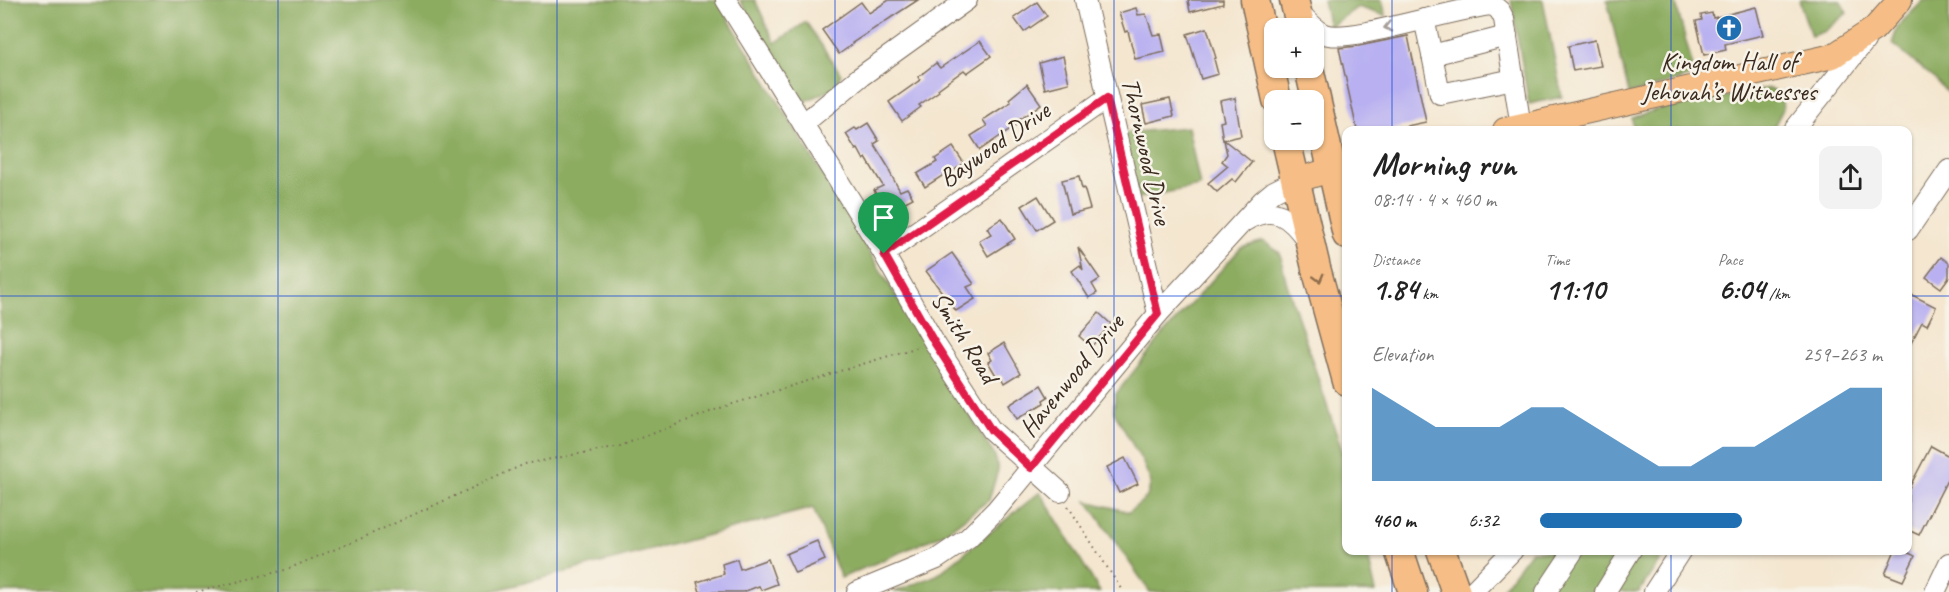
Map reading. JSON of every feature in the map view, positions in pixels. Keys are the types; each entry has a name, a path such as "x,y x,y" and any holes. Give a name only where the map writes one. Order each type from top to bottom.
{"highway":[{"path":"1255,0 1275,90"},
{"path":"1312,78 1339,167 1342,192"},
{"path":"1288,150 1342,362"},
{"path":"1401,555 1413,592"},
{"path":"1443,555 1456,592"}],"main road":[{"path":"1526,126 1833,56 1874,29 1900,0"},
{"name":"Havenwood Drive","path":"1294,181 1339,167"}],"street":[{"name":"Smith Road","path":"726,0 884,254 934,342 991,430 1060,492"},
{"path":"803,124 860,77 967,0"},
{"name":"Thornwood Drive","path":"1085,0 1158,314"},
{"path":"1297,13 1324,34 1333,36 1358,34 1493,5 1504,19 1508,36 1514,79 1513,126"},
{"path":"1424,19 1440,94 1514,79"},
{"path":"1798,124 1874,29"},
{"path":"1432,55 1508,36"},
{"path":"1798,124 1818,86 1819,75 1811,62"},
{"name":"Baywood Drive","path":"884,254 1107,98"},
{"path":"1912,224 1949,170"},
{"name":"Havenwood Drive","path":"857,592 937,560 968,538 996,510 1158,314 1262,201 1294,181"},
{"path":"1243,222 1257,214 1267,212 1283,215 1312,248"},
{"path":"1472,592 1508,555"},
{"path":"1546,592 1571,555"},
{"path":"1605,592 1628,555"},
{"path":"1654,592 1678,555"},
{"path":"1935,592 1949,563"}],"path":[{"path":"196,592 285,570 360,539 525,464 620,446 723,407 934,342"},
{"path":"1060,492 1123,592"}],"green space":[{"path":"0,0 717,0 995,456 998,470 989,500 943,534 841,578 813,508 489,592 0,592"},
{"path":"740,0 755,0 775,43 806,22 841,74 835,88 806,101 793,94"},
{"path":"1323,0 1382,0 1386,16 1358,7 1329,27"},
{"path":"1511,0 1543,0 1562,97 1529,104"},
{"path":"1607,0 1675,0 1695,75 1629,94"},
{"path":"1799,0 1840,0 1847,13 1825,31 1811,36"},
{"path":"1924,0 1949,0 1949,95 1935,79 1892,44 1898,26"},
{"path":"1770,88 1781,94 1783,109 1774,126 1633,126 1632,118 1655,110"},
{"path":"1188,127 1200,186 1139,198 1123,133"},
{"path":"1263,241 1280,253 1286,281 1342,451 1342,555 1368,555 1376,592 1150,592 1087,501 1129,512 1147,497 1151,482 1143,463 1114,412 1115,395 1161,337 1241,248"},
{"path":"1040,492 1100,592 894,592 937,575"},
{"path":"1528,555 1663,555 1639,592 1500,592"}],"building":[{"path":"889,0 918,0 839,54 822,30 861,2 869,13"},
{"path":"1188,0 1223,0 1223,4 1190,12"},
{"path":"1037,2 1047,16 1024,32 1014,18"},
{"name":"Kingdom Hall of Jehovah’s Witnesses","path":"1756,7 1763,35 1725,44 1726,50 1704,55 1696,21 1702,20 1701,15 1712,13 1713,18"},
{"path":"1136,8 1138,15 1146,14 1153,35 1161,34 1165,52 1135,59 1128,31 1125,32 1119,13"},
{"path":"1207,28 1218,74 1201,79 1187,34"},
{"path":"1408,36 1426,122 1407,126 1356,126 1339,48"},
{"path":"1595,40 1601,66 1573,71 1568,46"},
{"path":"980,41 991,56 967,73 964,70 938,89 939,91 919,105 921,107 902,121 889,102 920,80 918,77 936,63 940,68"},
{"path":"1063,56 1069,83 1045,89 1039,63"},
{"path":"1027,84 1041,104 1013,124 1015,126 980,150 971,136 987,126 983,120 1011,102 1009,99"},
{"path":"1235,98 1241,136 1223,140 1220,122 1224,121 1220,101"},
{"path":"1170,99 1174,116 1146,123 1142,105"},
{"path":"868,123 879,141 874,144 900,191 907,188 913,198 892,209 887,200 881,204 874,190 883,186 866,158 864,160 846,134"},
{"path":"1224,140 1252,162 1236,182 1232,179 1217,192 1208,183 1228,166 1222,161 1227,154"},
{"path":"953,147 964,163 925,187 917,174 937,162 935,159"},
{"path":"1079,176 1090,209 1070,214 1062,180"},
{"path":"1038,196 1053,220 1037,230 1022,206"},
{"path":"1002,218 1015,239 988,256 979,241 991,234 987,228"},
{"path":"1078,247 1100,279 1092,284 1097,293 1089,298 1072,271 1080,265 1083,270"},
{"path":"952,253 974,284 967,287 975,299 956,311 926,271"},
{"path":"1941,257 1949,263 1949,277 1941,288 1926,277"},
{"path":"1912,295 1936,307 1927,325 1922,322 1912,341"},
{"path":"1099,313 1111,324 1091,347 1079,336"},
{"path":"1004,343 1021,373 1005,383 1001,375 997,377 988,362 992,360 988,353"},
{"path":"1041,385 1048,397 1043,400 1044,403 1017,419 1009,405"},
{"path":"1931,446 1949,456 1949,476 1919,535 1912,532 1912,482"},
{"path":"1125,458 1138,484 1119,493 1107,467"},
{"path":"817,541 825,560 795,573 786,554"},
{"path":"1893,555 1915,556 1903,581 1885,574"},
{"path":"737,559 740,569 768,559 777,584 761,590 759,586 743,592 700,592 697,582 724,574 722,564"}],"place":[{"name":"Kingdom Hall of Jehovah’s Witnesses","path":"1729,28"}],"route":[{"path":"1107,98 1158,314 1031,468 991,430 934,342 884,254 1107,98"}]}
